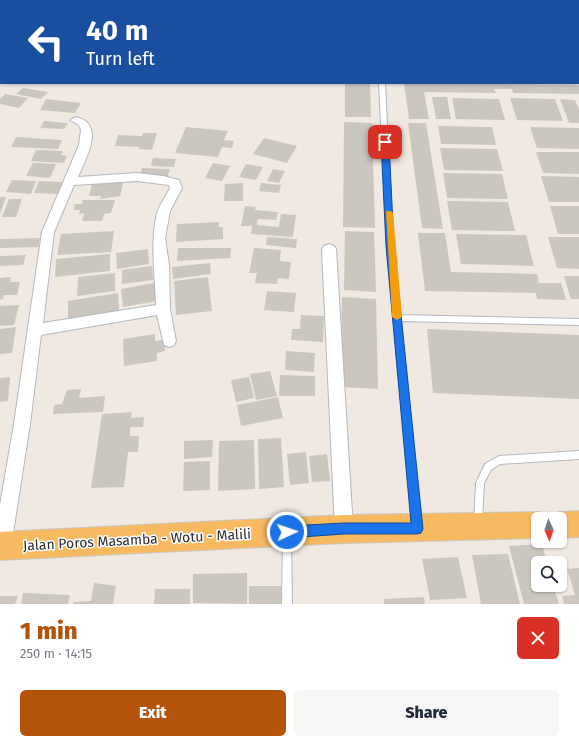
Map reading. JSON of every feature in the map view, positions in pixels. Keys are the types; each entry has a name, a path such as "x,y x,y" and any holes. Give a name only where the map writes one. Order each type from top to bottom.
{"highway":[{"path":"567,525 579,524"},
{"name":"Jalan Poros Masamba - Wotu - Malili","path":"1,546 344,529 417,529 531,525"}],"street":[{"path":"1,546 36,330 40,281 48,232 84,145 87,130 83,123 76,120"},
{"path":"70,181 143,178 168,180 175,183 176,188 164,211 159,238 162,265 162,309 169,341"},
{"path":"329,249 344,529"},
{"path":"36,330 162,309"}],"lane":[{"path":"382,84 390,246 417,529"},
{"path":"397,318 579,322"},
{"path":"478,526 480,483 488,467 499,460 579,455"},
{"path":"287,532 287,604"}],"building":[{"path":"345,84 370,84 371,117 345,117"},
{"path":"404,84 579,85 579,94 513,93 512,89 494,89 496,93 424,92 429,119 409,119"},
{"path":"23,88 48,92 41,99 16,94"},
{"path":"5,94 28,98 19,108 0,104 0,99"},
{"path":"432,97 447,97 451,119 436,119"},
{"path":"452,98 499,99 505,120 456,119"},
{"path":"510,98 555,99 563,121 517,120"},
{"path":"46,99 81,103 75,113 40,110"},
{"path":"560,99 575,100 579,109 579,123 569,123"},
{"path":"44,121 68,123 64,129 40,128"},
{"path":"344,122 372,123 375,228 343,227"},
{"path":"408,123 426,123 443,229 422,228"},
{"path":"438,126 492,127 496,145 441,144"},
{"path":"186,127 228,131 224,140 234,141 232,148 222,147 218,157 175,153"},
{"path":"530,127 579,128 579,149 537,148"},
{"path":"143,133 157,133 152,150 138,149 139,147 115,146 118,135 142,136"},
{"path":"16,137 62,140 58,149 11,147"},
{"path":"264,138 297,146 287,163 253,154"},
{"path":"440,148 497,149 503,171 444,170"},
{"path":"36,150 63,151 61,155 67,156 64,163 31,161"},
{"path":"536,152 579,152 579,174 543,173"},
{"path":"153,158 176,159 174,167 151,166"},
{"path":"33,163 56,164 50,178 26,176"},
{"path":"213,163 230,166 222,181 205,178"},
{"path":"246,164 263,167 256,180 239,177"},
{"path":"142,168 170,169 168,176 140,175"},
{"path":"273,169 285,171 279,183 267,181"},
{"path":"443,173 502,174 508,199 447,198"},
{"path":"541,176 579,177 579,202 549,202"},
{"path":"12,180 36,181 31,194 6,192"},
{"path":"39,181 63,182 58,194 34,193"},
{"path":"92,183 123,183 120,196 100,199 101,196 89,196"},
{"path":"243,183 243,201 224,201 225,184"},
{"path":"261,183 281,185 279,193 259,191"},
{"path":"0,197 6,197 0,214"},
{"path":"9,199 22,199 16,217 2,217"},
{"path":"83,200 115,200 111,213 104,214 102,221 82,221 84,213 79,214 80,210 74,210 75,204 82,204"},
{"path":"447,201 508,202 515,231 452,230"},
{"path":"245,206 256,207 255,210 278,212 276,220 258,219 257,225 279,227 281,214 296,215 293,237 251,234 252,226 241,226"},
{"path":"550,206 579,206 579,234 558,234"},
{"path":"219,222 219,227 223,227 223,239 176,242 177,224"},
{"path":"114,231 111,252 57,255 61,234"},
{"path":"345,231 374,232 376,292 344,290"},
{"path":"418,233 445,233 451,272 537,274 539,283 561,283 566,300 537,299 536,293 425,291"},
{"path":"456,234 526,235 534,266 461,264"},
{"path":"267,237 297,239 296,248 266,245"},
{"path":"548,237 579,237 579,269 557,268"},
{"path":"40,238 38,247 0,248 0,239"},
{"path":"178,248 231,248 230,258 177,261"},
{"path":"254,248 281,250 280,261 291,262 289,279 278,278 277,284 255,283 257,273 249,273"},
{"path":"148,249 149,264 117,269 116,253"},
{"path":"110,254 110,271 55,277 56,259"},
{"path":"26,255 23,265 0,266 0,256"},
{"path":"210,263 211,274 173,279 172,267"},
{"path":"152,266 153,280 122,284 122,270"},
{"path":"115,273 115,291 77,296 78,277"},
{"path":"564,276 579,276 579,299 571,299"},
{"path":"11,277 10,282 20,282 17,295 4,295 3,299 0,300 0,278"},
{"path":"208,277 212,311 176,315 174,281"},
{"path":"154,283 157,301 123,307 121,289"},
{"path":"267,291 296,293 294,312 264,310"},
{"path":"118,293 119,311 68,319 68,301"},
{"path":"342,297 376,299 378,389 341,387"},
{"path":"19,305 14,325 0,326 0,306"},
{"path":"301,315 324,316 323,342 291,340 292,329 300,329"},
{"path":"16,327 12,353 0,354 0,329"},
{"path":"427,329 579,335 579,399 433,393"},
{"path":"155,334 155,341 164,340 165,351 157,353 157,361 124,366 123,339"},
{"path":"286,351 315,353 314,372 285,370"},
{"path":"270,371 277,396 256,400 250,374"},
{"path":"280,375 315,376 315,396 279,396"},
{"path":"10,377 8,401 0,402 0,378"},
{"path":"249,377 254,398 236,402 231,380"},
{"path":"81,389 79,398 105,396 103,412 53,414 54,405 62,404 67,390"},
{"path":"278,397 283,418 241,426 237,405"},
{"path":"132,412 131,418 144,417 143,427 130,427 130,436 139,436 138,452 128,452 124,487 91,488 102,414"},
{"path":"281,438 284,487 259,489 258,439"},
{"path":"213,440 212,457 184,459 184,441"},
{"path":"254,440 255,489 218,491 219,441"},
{"path":"306,452 309,483 290,485 287,454"},
{"path":"327,454 330,481 312,482 309,456"},
{"path":"210,461 210,490 183,491 184,462"},
{"path":"531,545 531,548 543,548 545,556 531,556 531,592 555,592 559,604 524,604 509,546"},
{"path":"508,554 520,604 481,604 472,555"},
{"path":"458,557 467,598 430,600 422,559"},
{"path":"579,568 579,604 564,604 562,596 575,595 567,569"},
{"path":"247,573 247,604 193,603 193,574"},
{"path":"94,583 116,586 113,604 73,604 73,602 91,601"},
{"path":"249,586 281,586 281,604 249,604"},
{"path":"155,589 190,589 190,604 154,604"},
{"path":"23,593 70,595 68,604 21,604"},
{"path":"0,596 18,596 15,604 0,604"},
{"path":"424,597 425,604 384,604 384,599"}],"slow traffic":[{"path":"389,213 390,246 397,317"}],"route":[{"path":"287,532 344,529 417,529 390,246 385,142"}]}
